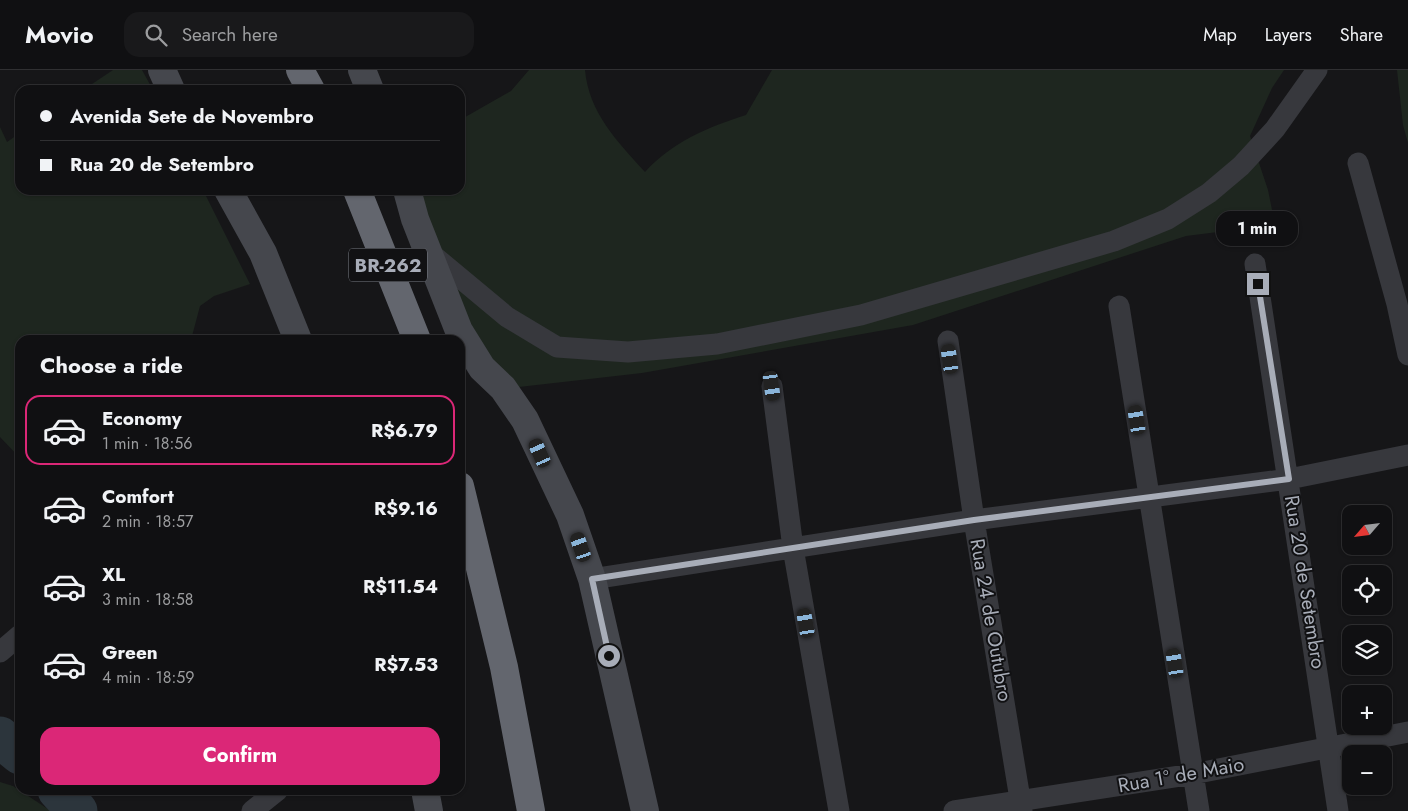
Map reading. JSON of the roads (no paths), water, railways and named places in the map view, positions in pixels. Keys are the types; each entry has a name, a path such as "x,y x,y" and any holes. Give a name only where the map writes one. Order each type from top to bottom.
{"highway":[{"name":"BR-262","path":"359,195 415,335"},
{"path":"465,507 504,667 531,811"}],"street":[{"path":"162,70 169,85"},
{"path":"362,70 368,85"},
{"path":"429,252 507,316 557,347 628,352 717,344 861,315 1104,244 1168,219 1209,193 1241,166 1275,129 1318,70"},
{"path":"1358,163 1397,304 1408,355"},
{"path":"231,195 263,253 296,335"},
{"path":"408,195 415,218 462,335"},
{"name":"Rua 20 de Setembro","path":"1255,264 1330,748 1338,811"},
{"path":"1119,306 1199,811"},
{"path":"465,339 482,368 503,388 525,420 570,514 592,579 645,811"},
{"name":"Rua 24 de Outubro","path":"948,341 974,520 1022,806"},
{"path":"772,386 793,548 839,811"},
{"path":"592,579 974,520 1289,479 1408,455"},
{"path":"0,652 15,639"},
{"name":"Rua 1º de Maio","path":"954,811 1022,806 1408,732"},
{"path":"252,811 272,795"},
{"path":"426,795 429,811"}],"waterway":[{"path":"0,737 15,750"},
{"path":"63,795 77,811"}]}
